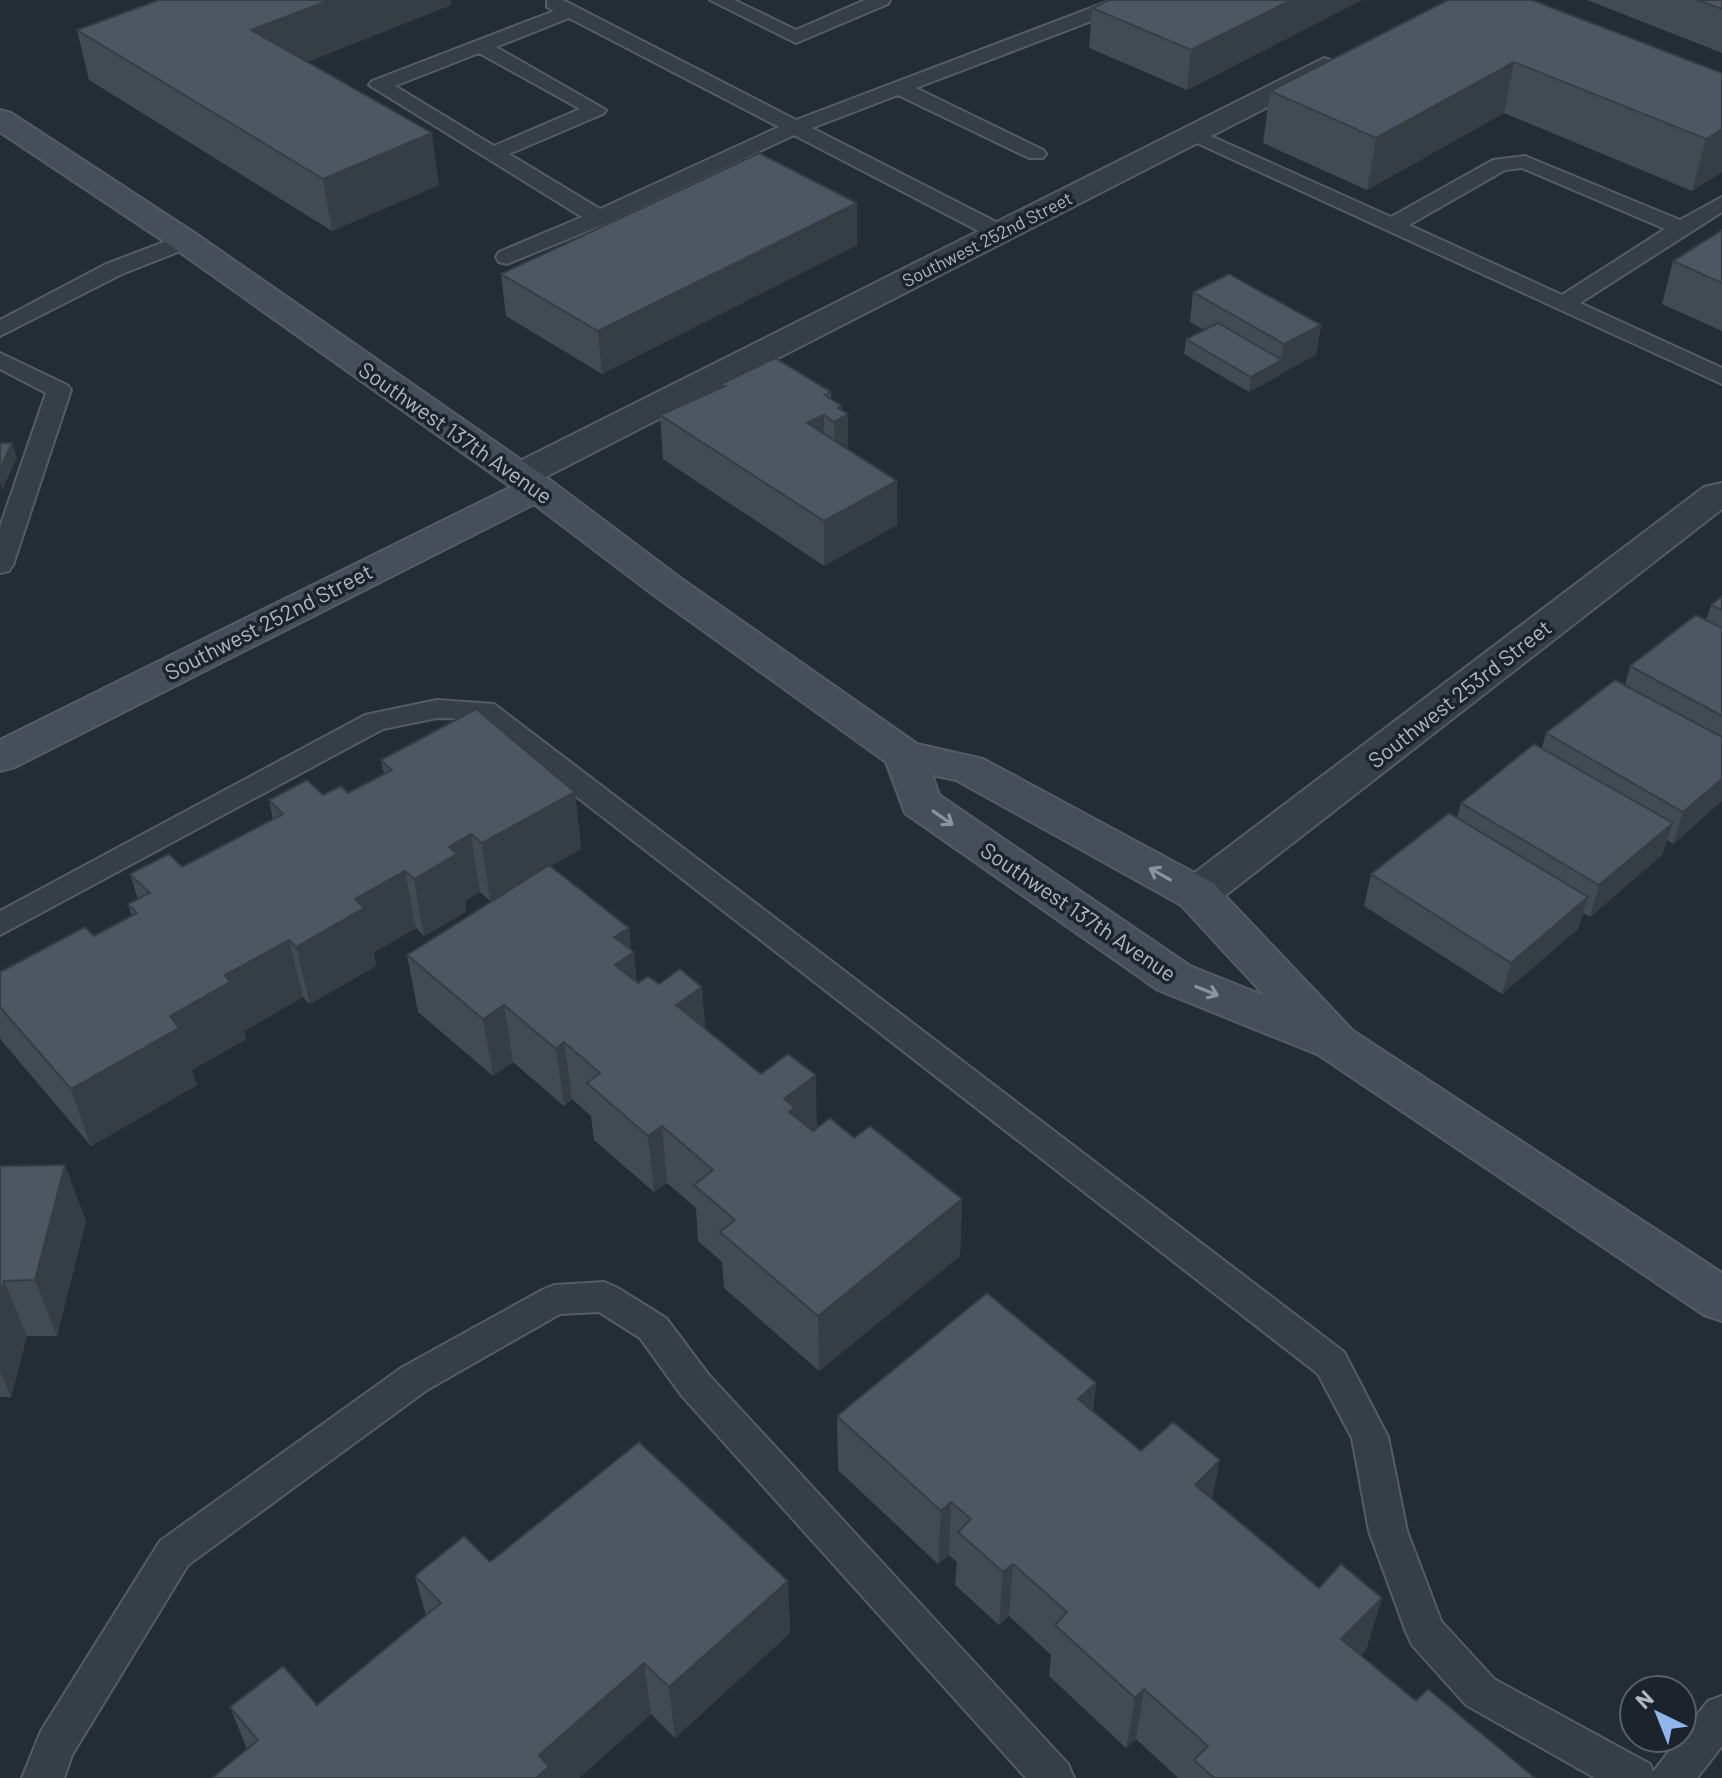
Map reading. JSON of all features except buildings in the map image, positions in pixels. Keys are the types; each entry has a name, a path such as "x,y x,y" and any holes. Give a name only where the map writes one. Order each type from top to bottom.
{"main road":[{"name":"Southwest 137th Avenue","path":"0,119 185,241 528,482 669,588 904,755 968,769 1197,894 1336,1043"},
{"name":"Southwest 252nd Street","path":"0,757 528,482"},
{"name":"Southwest 137th Avenue","path":"904,755 920,803 1174,978 1336,1043 1722,1300"}],"street":[{"name":"Southwest 252nd Street","path":"528,482 1344,56"},
{"name":"Southwest 253rd Street","path":"1197,894 1704,504 1722,494"}],"lane":[{"path":"548,0 1000,233"},
{"path":"719,0 796,37 881,0"},
{"path":"507,257 795,127 1129,0"},
{"path":"570,11 379,85 599,218"},
{"path":"480,46 596,110 494,153"},
{"path":"900,88 1036,154"},
{"path":"1193,134 1722,377"},
{"path":"1393,225 1500,164 1525,162 1681,228"},
{"path":"1563,304 1722,203"},
{"path":"0,329 109,271 185,241"},
{"path":"0,360 59,390 0,565"},
{"path":"0,924 375,721 437,709 484,710 1331,1363 1370,1437 1388,1531 1426,1632 1480,1692 1635,1778"},
{"path":"43,1778 55,1745 174,1553 414,1379 554,1300 604,1297 653,1328 695,1385 1053,1778"},
{"path":"1671,1778 1722,1715"}]}
